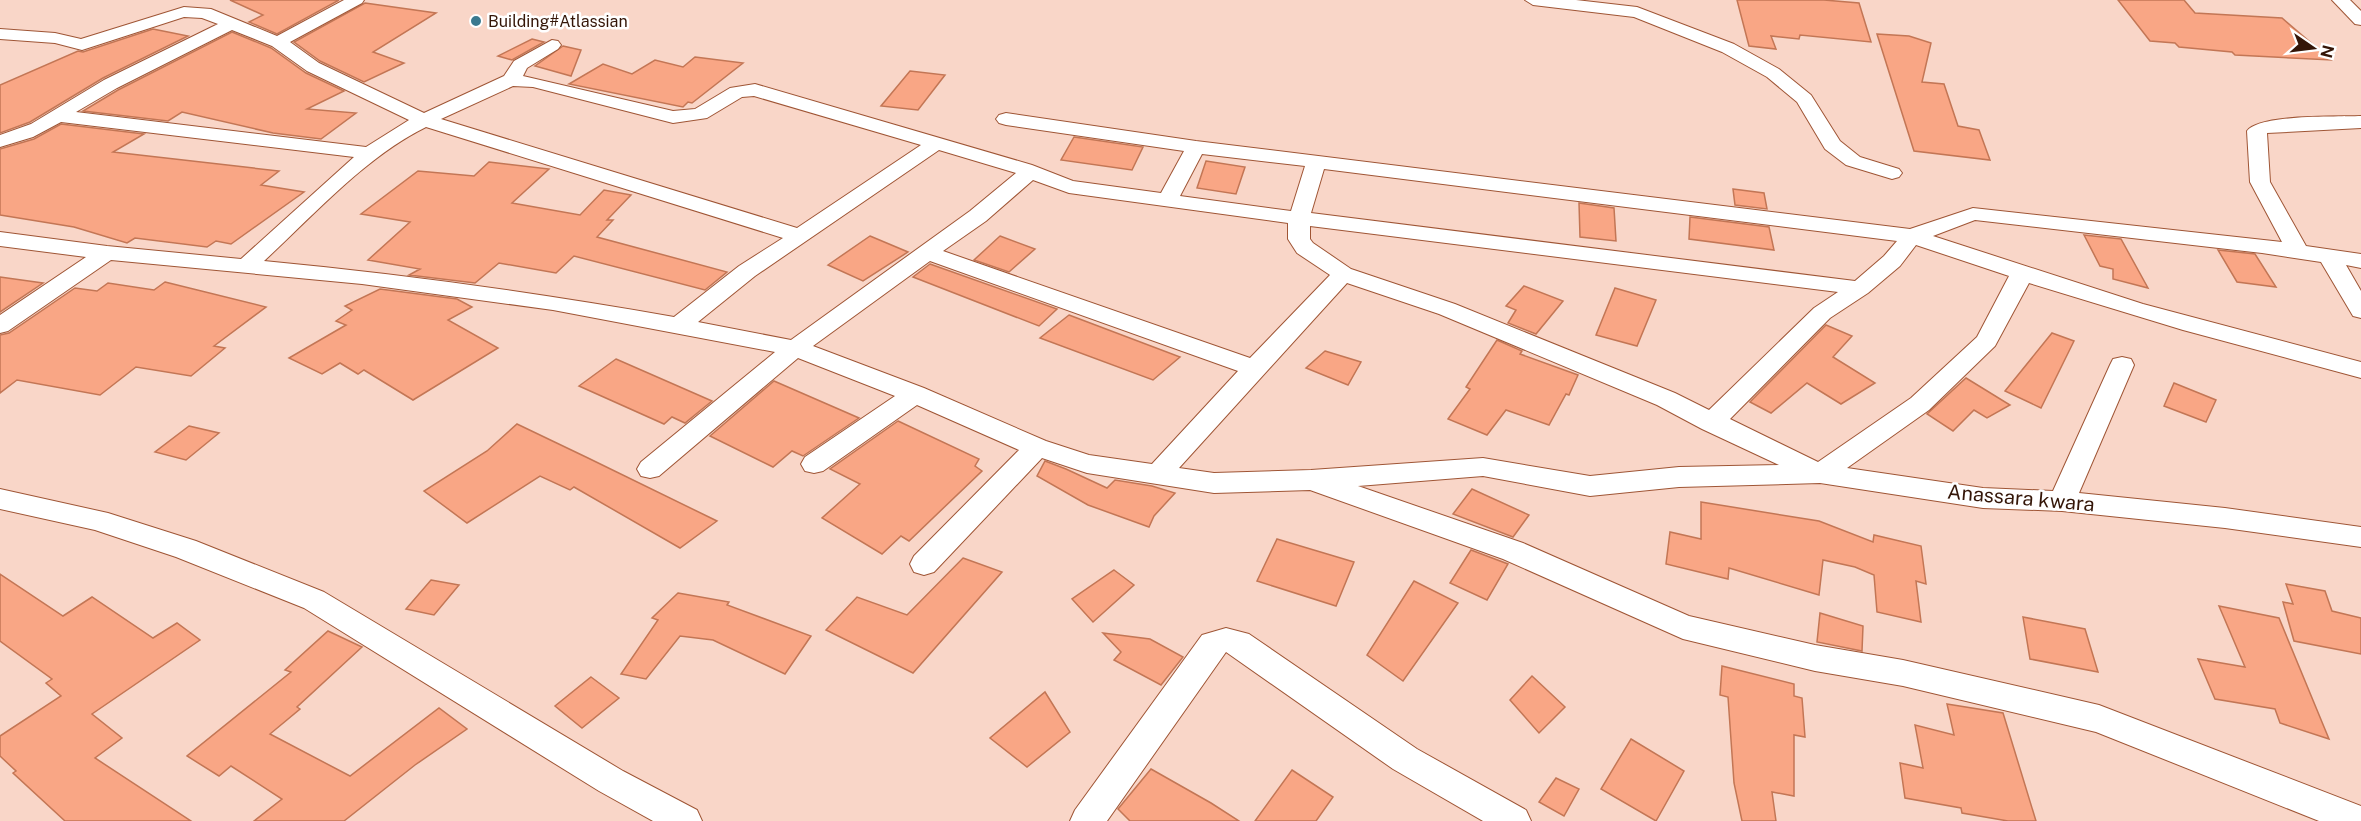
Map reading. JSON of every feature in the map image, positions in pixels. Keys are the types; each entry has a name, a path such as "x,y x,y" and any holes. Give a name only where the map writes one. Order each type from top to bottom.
{"street":[{"path":"278,42 356,0"},
{"path":"1533,0 1631,6 1728,48 1773,73 1804,99 1832,146 1853,161 1892,172"},
{"path":"2340,0 2361,21"},
{"path":"0,34 55,38 82,45 164,17 184,12 205,13 278,42 313,67 424,120 800,236"},
{"path":"0,141 34,131 92,94 231,24"},
{"path":"511,80 520,65 552,45"},
{"path":"245,267 370,153 400,132 511,80 533,82 672,117 705,113 737,93 755,90 1031,171 1069,187 1860,288"},
{"path":"56,117 145,125 370,153"},
{"path":"1006,119 1196,147 1912,236 2022,274 2272,349 2361,370"},
{"path":"2298,252 2260,182 2257,131 2262,127 2275,125 2361,122"},
{"path":"678,326 747,271 936,143"},
{"path":"1168,200 1196,147"},
{"path":"1316,162 1299,218 1299,239 1302,244 1342,274 1447,309 1666,399 1711,423 1820,474 1920,404 1987,341 2022,274"},
{"path":"650,469 795,348 978,216 1031,171"},
{"path":"1711,423 1822,313 1860,288 1892,261 1912,236 1972,214 2361,261"},
{"name":"Anassara kwara","path":"0,239 106,254 362,278 553,303 795,348 915,394 1037,447 1087,464 1214,483 1311,480 1483,467 1505,469 1570,484 1590,486 1679,477 1820,474 1983,498 2062,501 2225,518 2361,537"},
{"path":"927,253 1254,368"},
{"path":"0,326 106,254"},
{"path":"2329,256 2361,311"},
{"path":"1158,475 1342,274"},
{"path":"2062,501 2122,365"},
{"path":"814,464 915,394"},
{"path":"924,564 1037,447"},
{"path":"1311,480 1512,551 1683,627 2099,719 2359,821"},
{"path":"0,499 98,520 186,549 314,600 611,781 685,821"},
{"path":"1088,821 1213,644 1226,640 1238,643 1405,759 1514,821"}],"building":[{"path":"230,0 339,0 277,34 249,22 263,15"},
{"path":"1737,0 1824,0 1859,3 1871,42 1800,35 1799,39 1771,36 1776,49 1749,46"},
{"path":"2118,0 2184,0 2195,13 2282,18 2331,60 2235,55 2232,52 2179,47 2175,43 2150,41"},
{"path":"365,3 436,13 373,52 404,63 364,82 320,61 294,42"},
{"path":"153,29 188,36 103,78 30,122 0,133 0,85 78,51 83,52"},
{"path":"232,32 271,48 306,73 344,91 307,109 356,113 321,139 273,133 182,112 168,121 83,111 118,90"},
{"path":"1877,34 1909,36 1931,43 1922,82 1944,84 1958,126 1979,130 1990,160 1914,151"},
{"path":"532,39 544,42 512,60 498,56"},
{"path":"563,46 581,50 571,76 535,66"},
{"path":"695,57 743,63 692,103 688,102 683,107 569,84 603,64 632,74 655,60 683,67"},
{"path":"910,71 945,75 918,110 881,106"},
{"path":"61,124 144,134 113,152 279,171 261,185 304,192 231,244 216,241 207,247 135,238 127,243 74,227 0,215 0,149 34,139"},
{"path":"1074,137 1143,147 1132,170 1061,160"},
{"path":"1206,161 1245,167 1236,194 1197,188"},
{"path":"489,162 549,169 512,203 580,215 604,190 631,195 607,220 613,220 597,237 727,272 705,290 574,256 556,273 499,263 475,283 409,275 420,269 368,260 410,222 361,214 418,171 474,176"},
{"path":"1733,189 1764,193 1767,209 1735,205"},
{"path":"1579,203 1614,208 1616,241 1580,237"},
{"path":"1690,217 1769,227 1774,250 1689,239"},
{"path":"2084,235 2121,239 2148,288 2113,279 2113,269 2100,266"},
{"path":"870,236 908,252 863,281 828,265"},
{"path":"1000,236 1035,249 1009,272 974,260"},
{"path":"2218,250 2255,254 2276,287 2237,282"},
{"path":"930,264 1057,309 1039,326 913,277"},
{"path":"0,277 43,283 0,312"},
{"path":"165,282 266,307 214,346 225,348 191,376 136,367 100,395 17,380 0,393 0,335 9,333 75,288 97,291 108,283 154,290"},
{"path":"1524,286 1563,301 1536,334 1508,323 1516,310 1506,306"},
{"path":"1615,288 1656,300 1637,346 1596,335"},
{"path":"380,289 457,299 472,307 448,320 498,348 413,400 364,370 358,374 340,363 322,374 289,358 346,325 336,321 352,310 345,306"},
{"path":"1069,315 1180,357 1153,380 1040,338"},
{"path":"1826,325 1852,336 1833,357 1875,383 1841,404 1807,383 1771,413 1750,402"},
{"path":"2052,333 2074,341 2041,408 2005,391"},
{"path":"1497,340 1522,351 1520,354 1578,375 1569,395 1566,394 1549,425 1506,410 1487,435 1448,419 1470,389 1466,387"},
{"path":"1325,351 1361,362 1348,385 1306,368"},
{"path":"616,359 712,401 685,423 672,417 664,424 579,386"},
{"path":"1966,378 2010,405 1987,418 1974,410 1953,431 1927,414"},
{"path":"774,381 859,418 803,456 792,451 773,467 710,436"},
{"path":"2174,383 2216,400 2206,422 2164,406"},
{"path":"898,421 979,459 975,466 982,471 909,541 901,536 882,554 822,518 860,484 830,469"},
{"path":"517,424 717,521 680,548 574,487 570,490 540,476 467,523 424,491 487,451"},
{"path":"189,426 219,433 186,460 155,452"},
{"path":"1045,461 1107,488 1115,480 1152,486 1175,493 1154,516 1149,527 1088,505 1037,476"},
{"path":"1472,489 1529,515 1513,537 1453,514"},
{"path":"1701,502 1819,521 1873,542 1874,535 1921,546 1926,584 1916,581 1921,622 1877,612 1874,575 1855,567 1823,560 1819,595 1729,568 1728,579 1666,564 1670,532 1701,539"},
{"path":"1277,539 1354,562 1336,606 1257,581"},
{"path":"1471,550 1508,564 1487,600 1450,583"},
{"path":"963,558 1002,572 913,673 826,630 857,597 907,615"},
{"path":"1114,570 1134,585 1093,622 1072,599"},
{"path":"0,574 63,616 92,597 153,638 177,623 200,640 92,714 122,738 95,758 191,821 65,821 13,773 16,771 0,756 0,736 61,696 46,683 52,679 0,641"},
{"path":"431,580 459,585 434,615 406,609"},
{"path":"1414,581 1458,603 1403,681 1367,655"},
{"path":"2286,584 2325,591 2332,611 2361,618 2361,654 2294,641 2283,602 2293,604"},
{"path":"678,593 729,602 727,605 811,636 785,674 713,640 680,636 646,679 621,674 658,620 652,618"},
{"path":"2219,606 2279,618 2329,739 2280,723 2275,709 2215,699 2198,659 2245,667"},
{"path":"1820,613 1863,626 1862,651 1817,642"},
{"path":"2023,617 2085,629 2098,672 2030,659"},
{"path":"328,631 362,647 297,707 300,709 270,734 350,776 439,708 467,729 415,765 344,821 254,821 282,799 231,766 219,776 187,756 291,672 285,670"},
{"path":"1103,633 1150,639 1183,657 1161,685 1114,660 1121,652"},
{"path":"1722,666 1794,684 1794,696 1802,698 1805,737 1794,735 1794,796 1772,792 1776,821 1742,821 1734,783 1728,697 1720,695"},
{"path":"1532,676 1565,707 1539,733 1510,700"},
{"path":"591,677 619,698 582,728 555,706"},
{"path":"1045,692 1070,732 1027,767 990,738"},
{"path":"1947,704 2003,713 2036,821 2008,821 1962,813 1961,808 1905,798 1900,763 1923,768 1915,725 1954,735"},
{"path":"1631,739 1684,771 1656,821 1601,789"},
{"path":"1151,769 1239,821 1130,821 1118,809"},
{"path":"1292,770 1333,797 1316,821 1255,821"},
{"path":"1556,778 1579,789 1564,816 1539,802"}],"place":[{"name":"Building#Atlassian","path":"476,21"}]}
